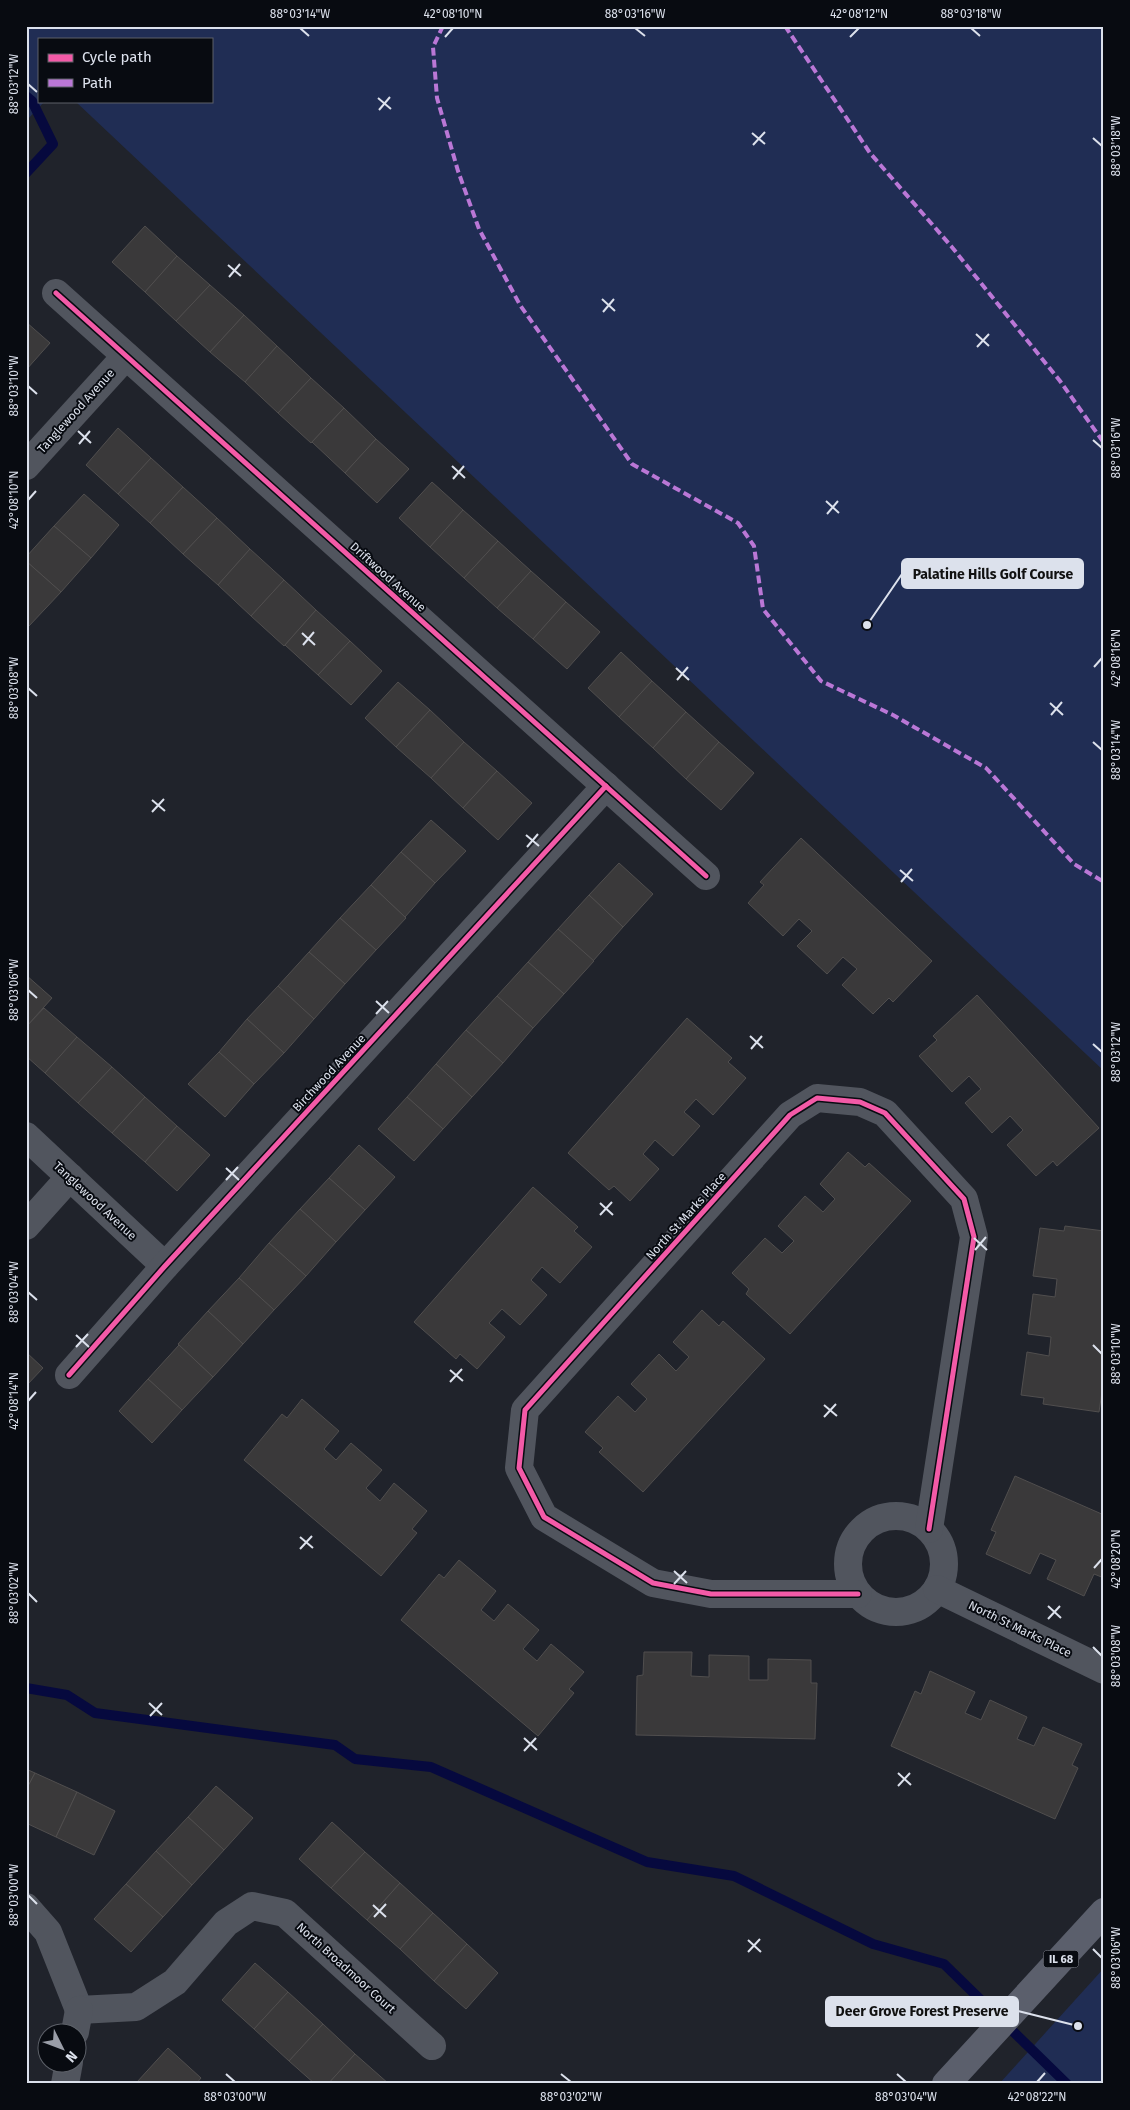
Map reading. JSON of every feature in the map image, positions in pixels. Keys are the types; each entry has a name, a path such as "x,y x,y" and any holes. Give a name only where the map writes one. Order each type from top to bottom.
{"main road":[{"name":"IL 68","path":"946,2084 1104,1912"}],"street":[{"name":"Driftwood Avenue","path":"56,293 706,876"},
{"name":"Tanglewood Avenue","path":"26,466 126,356"},
{"name":"Birchwood Avenue","path":"69,1375 165,1266 606,786"},
{"name":"North St Marks Place","path":"858,1594 711,1594 653,1583 544,1517 519,1468 525,1410 790,1115 817,1098 860,1102 885,1113 964,1199 967,1208 974,1237 929,1529"},
{"name":"Tanglewood Avenue","path":"26,1136 165,1266"},
{"path":"26,1226 70,1177"},
{"path":"900,1517 916,1521 929,1529 938,1542 943,1558 943,1574 937,1589 927,1601 914,1609 898,1612 884,1611 869,1604 858,1594 850,1580 848,1564 850,1549 858,1534 870,1524 885,1518 900,1517"},
{"name":"North St Marks Place","path":"937,1589 1104,1670"},
{"name":"North Broadmoor Court","path":"77,2021 136,2007 175,1982 226,1923 252,1906 285,1913 432,2046"},
{"path":"26,1907 48,1932 77,2021"}],"shaded area":[{"path":"26,26 1104,26 1104,1071 76,102 212,102 212,38 38,38 38,102 44,102 26,121"},
{"path":"1104,1968 1104,2084 999,2084"}],"building":[{"path":"145,226 177,256 145,292 112,262"},
{"path":"177,256 210,285 176,321 145,292"},
{"path":"210,285 244,315 210,352 176,321"},
{"path":"244,315 277,346 245,382 210,352"},
{"path":"26,322 50,343 26,370"},
{"path":"277,346 311,378 278,413 245,382"},
{"path":"311,378 344,408 311,443 278,413"},
{"path":"344,408 376,439 345,473 312,442"},
{"path":"118,428 151,458 118,494 86,465"},
{"path":"376,439 409,469 377,503 345,473"},
{"path":"151,458 183,487 150,523 118,494"},
{"path":"432,482 463,510 430,547 399,518"},
{"path":"183,487 217,518 183,554 150,523"},
{"path":"84,494 119,525 91,558 54,526"},
{"path":"463,510 498,541 464,578 430,547"},
{"path":"217,518 250,549 218,585 183,554"},
{"path":"54,526 91,558 61,592 26,561 26,557"},
{"path":"498,541 531,571 497,608 464,578"},
{"path":"250,549 284,580 251,616 218,585"},
{"path":"26,561 61,592 29,626 26,624"},
{"path":"531,571 566,602 533,639 497,608"},
{"path":"284,580 316,610 284,646 251,616"},
{"path":"566,602 600,632 567,669 533,639"},
{"path":"316,610 350,641 318,675 285,645"},
{"path":"350,641 382,671 351,705 318,675"},
{"path":"621,652 652,681 619,717 588,688"},
{"path":"652,681 686,712 653,748 619,717"},
{"path":"398,682 430,710 396,747 365,718"},
{"path":"430,710 464,742 431,778 396,747"},
{"path":"686,712 719,742 686,779 653,748"},
{"path":"464,742 497,771 463,808 431,778"},
{"path":"719,742 754,773 721,810 686,779"},
{"path":"497,771 532,803 498,840 463,808"},
{"path":"431,820 466,851 435,883 401,852"},
{"path":"801,838 932,961 893,1002 889,998 873,1014 842,985 857,969 843,957 827,974 797,946 812,931 799,919 783,936 748,903 764,885 760,882"},
{"path":"401,852 435,883 405,917 371,885"},
{"path":"619,863 653,894 623,927 589,895"},
{"path":"371,885 406,918 376,950 340,918"},
{"path":"589,895 623,927 593,961 558,929"},
{"path":"340,918 376,950 345,984 309,952"},
{"path":"558,929 594,961 564,994 528,962"},
{"path":"309,952 345,984 314,1019 278,986"},
{"path":"528,962 564,994 533,1028 497,996"},
{"path":"26,975 52,998 26,1027"},
{"path":"278,986 314,1019 284,1053 247,1019"},
{"path":"977,995 1099,1128 1057,1166 1053,1161 1036,1176 1007,1145 1023,1130 1010,1116 992,1133 965,1103 981,1089 969,1076 952,1092 919,1056 937,1040 933,1036"},
{"path":"497,996 533,1028 503,1063 466,1030"},
{"path":"44,1008 77,1037 45,1073 26,1056 26,1027"},
{"path":"687,1018 732,1058 728,1062 746,1078 713,1115 696,1099 684,1112 700,1126 673,1156 655,1140 643,1154 659,1169 630,1201 614,1186 609,1190 568,1153"},
{"path":"247,1019 284,1053 254,1084 219,1052"},
{"path":"466,1030 503,1063 472,1097 436,1064"},
{"path":"77,1037 112,1067 78,1103 45,1073"},
{"path":"219,1052 254,1084 225,1117 188,1084"},
{"path":"436,1064 472,1097 443,1129 407,1097"},
{"path":"112,1067 145,1097 112,1133 78,1103"},
{"path":"145,1097 177,1126 145,1162 112,1133"},
{"path":"407,1097 443,1129 414,1161 378,1129"},
{"path":"177,1126 210,1155 177,1191 145,1162"},
{"path":"359,1145 395,1177 365,1210 329,1178"},
{"path":"848,1152 865,1167 869,1163 911,1201 790,1334 746,1294 749,1289 732,1273 765,1238 782,1253 794,1241 778,1226 805,1196 823,1212 835,1199 820,1184"},
{"path":"329,1178 365,1210 336,1242 300,1209"},
{"path":"533,1187 578,1227 574,1231 592,1247 560,1283 542,1267 531,1280 547,1295 520,1325 502,1309 489,1323 505,1337 477,1369 460,1354 456,1359 414,1322"},
{"path":"300,1209 336,1242 306,1276 269,1243"},
{"path":"1065,1226 1104,1231 1104,1378 1099,1412 1043,1404 1044,1398 1021,1395 1027,1352 1049,1356 1051,1337 1028,1334 1033,1294 1055,1297 1057,1279 1033,1276 1040,1228 1064,1231"},
{"path":"269,1243 306,1276 274,1310 239,1278"},
{"path":"239,1278 274,1310 243,1344 208,1311"},
{"path":"702,1310 719,1326 723,1321 765,1359 643,1492 599,1452 603,1448 585,1432 618,1396 635,1412 647,1399 631,1384 659,1354 676,1371 689,1357 673,1342"},
{"path":"208,1311 243,1344 213,1377 178,1344"},
{"path":"179,1345 213,1377 182,1410 148,1379"},
{"path":"26,1352 43,1368 26,1386"},
{"path":"148,1379 182,1410 152,1443 119,1411"},
{"path":"302,1399 339,1431 324,1449 336,1460 351,1443 382,1470 366,1488 380,1501 394,1483 427,1511 412,1529 417,1533 381,1576 244,1460 282,1414 287,1418"},
{"path":"1015,1476 1104,1515 1104,1578 1094,1574 1084,1596 1047,1579 1056,1560 1040,1553 1030,1574 986,1554 996,1532 991,1530"},
{"path":"459,1560 496,1591 481,1610 494,1621 508,1604 539,1630 523,1649 537,1661 551,1644 584,1672 569,1689 574,1693 538,1736 401,1620 439,1574 444,1578"},
{"path":"644,1652 692,1652 691,1676 709,1677 709,1655 749,1656 749,1680 768,1680 768,1659 811,1660 811,1683 817,1683 815,1739 636,1735 637,1676 643,1675"},
{"path":"930,1671 975,1692 965,1713 981,1720 990,1700 1027,1717 1017,1739 1034,1746 1043,1727 1082,1744 1072,1765 1078,1768 1055,1819 891,1746 915,1691 921,1694"},
{"path":"26,1769 35,1773 26,1790"},
{"path":"35,1773 77,1792 56,1837 26,1823 26,1790"},
{"path":"216,1786 253,1818 224,1850 188,1817"},
{"path":"77,1792 115,1811 94,1855 56,1837"},
{"path":"188,1817 224,1850 192,1885 156,1851"},
{"path":"332,1822 365,1852 331,1888 299,1859"},
{"path":"156,1851 192,1885 163,1917 126,1884"},
{"path":"365,1852 400,1883 367,1920 331,1888"},
{"path":"400,1883 433,1913 400,1949 367,1920"},
{"path":"126,1884 163,1917 131,1952 94,1919"},
{"path":"433,1913 467,1944 434,1981 400,1949"},
{"path":"467,1944 498,1973 466,2009 434,1981"},
{"path":"255,1963 288,1992 254,2029 222,2000"},
{"path":"288,1992 323,2024 289,2061 254,2029"},
{"path":"323,2024 355,2054 328,2084 315,2084 289,2061"},
{"path":"168,2048 201,2078 196,2084 139,2084 137,2082"},
{"path":"355,2054 389,2084 328,2084"}],"waterway":[{"path":"26,96 32,101 53,144 26,173"},
{"path":"26,1688 67,1695 95,1713 335,1745 355,1759 431,1767 647,1862 734,1876 873,1944 944,1964 1067,2084"}],"marked path":[{"path":"443,26 433,47 437,98 458,171 479,229 520,305 632,464 738,523 754,546 763,609 821,681 893,715 986,768 1074,864 1104,882"},
{"path":"785,26 870,153 951,246 1060,381 1104,443"}],"cycle path":[{"path":"56,293 706,876"},
{"path":"69,1375 165,1266 606,786"},
{"path":"858,1594 711,1594 653,1583 544,1517 519,1468 525,1410 790,1115 817,1098 860,1102 885,1113 964,1199 974,1237 929,1529"}],"place":[{"name":"Palatine Hills Golf Course","path":"867,625"},
{"name":"Deer Grove Forest Preserve","path":"1078,2026"}]}
